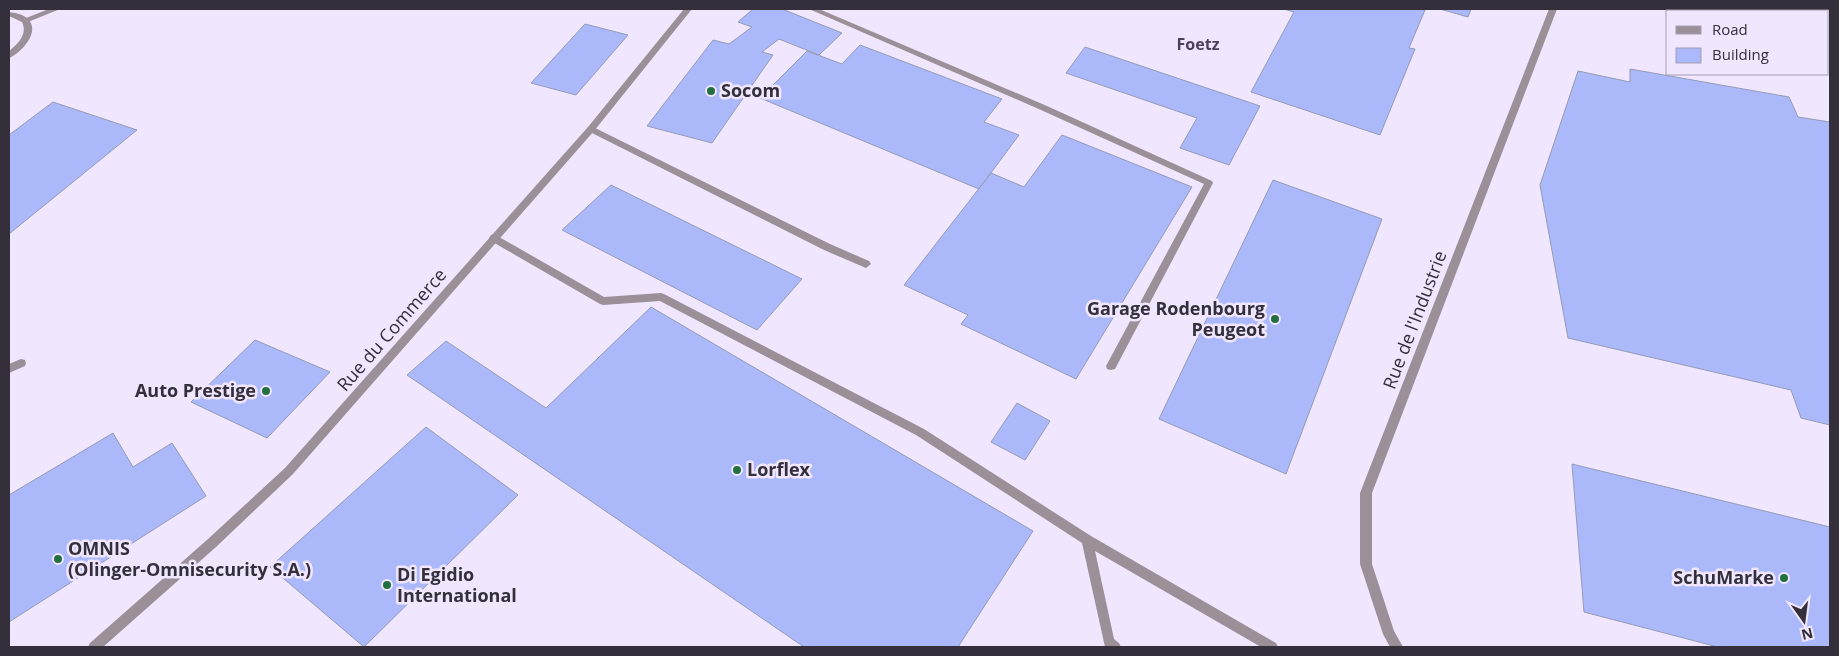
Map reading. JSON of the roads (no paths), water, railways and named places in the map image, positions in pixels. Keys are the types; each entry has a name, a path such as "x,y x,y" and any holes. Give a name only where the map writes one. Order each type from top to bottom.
{"street":[{"path":"25,20 56,9"},
{"name":"Rue du Commerce","path":"94,647 212,543 289,471 591,129 688,9"},
{"path":"813,9 1044,108 1209,182 1112,366"},
{"name":"Rue de l'Industrie","path":"1397,647 1389,634 1366,564 1366,493 1553,9"},
{"path":"9,14 16,15 25,20 29,26 28,34 23,43 9,55"},
{"path":"591,129 827,247 866,264"},
{"path":"494,238 603,301 661,297 920,432 1088,540 1272,647"},
{"path":"9,369 21,363"},
{"path":"1088,540 1109,643 1115,647"}],"place":[{"name":"Socom","path":"711,91"},
{"name":"Garage Rodenbourg Peugeot","path":"1275,319"},
{"name":"Auto Prestige","path":"266,391"},
{"name":"Lorflex","path":"737,470"},
{"name":"OMNIS (Olinger-Omnisecurity S.A.)","path":"58,559"},
{"name":"SchuMarke","path":"1784,578"},
{"name":"Di Egidio International","path":"387,585"}],"district":[{"name":"Foetz","path":"1198,44"}]}
